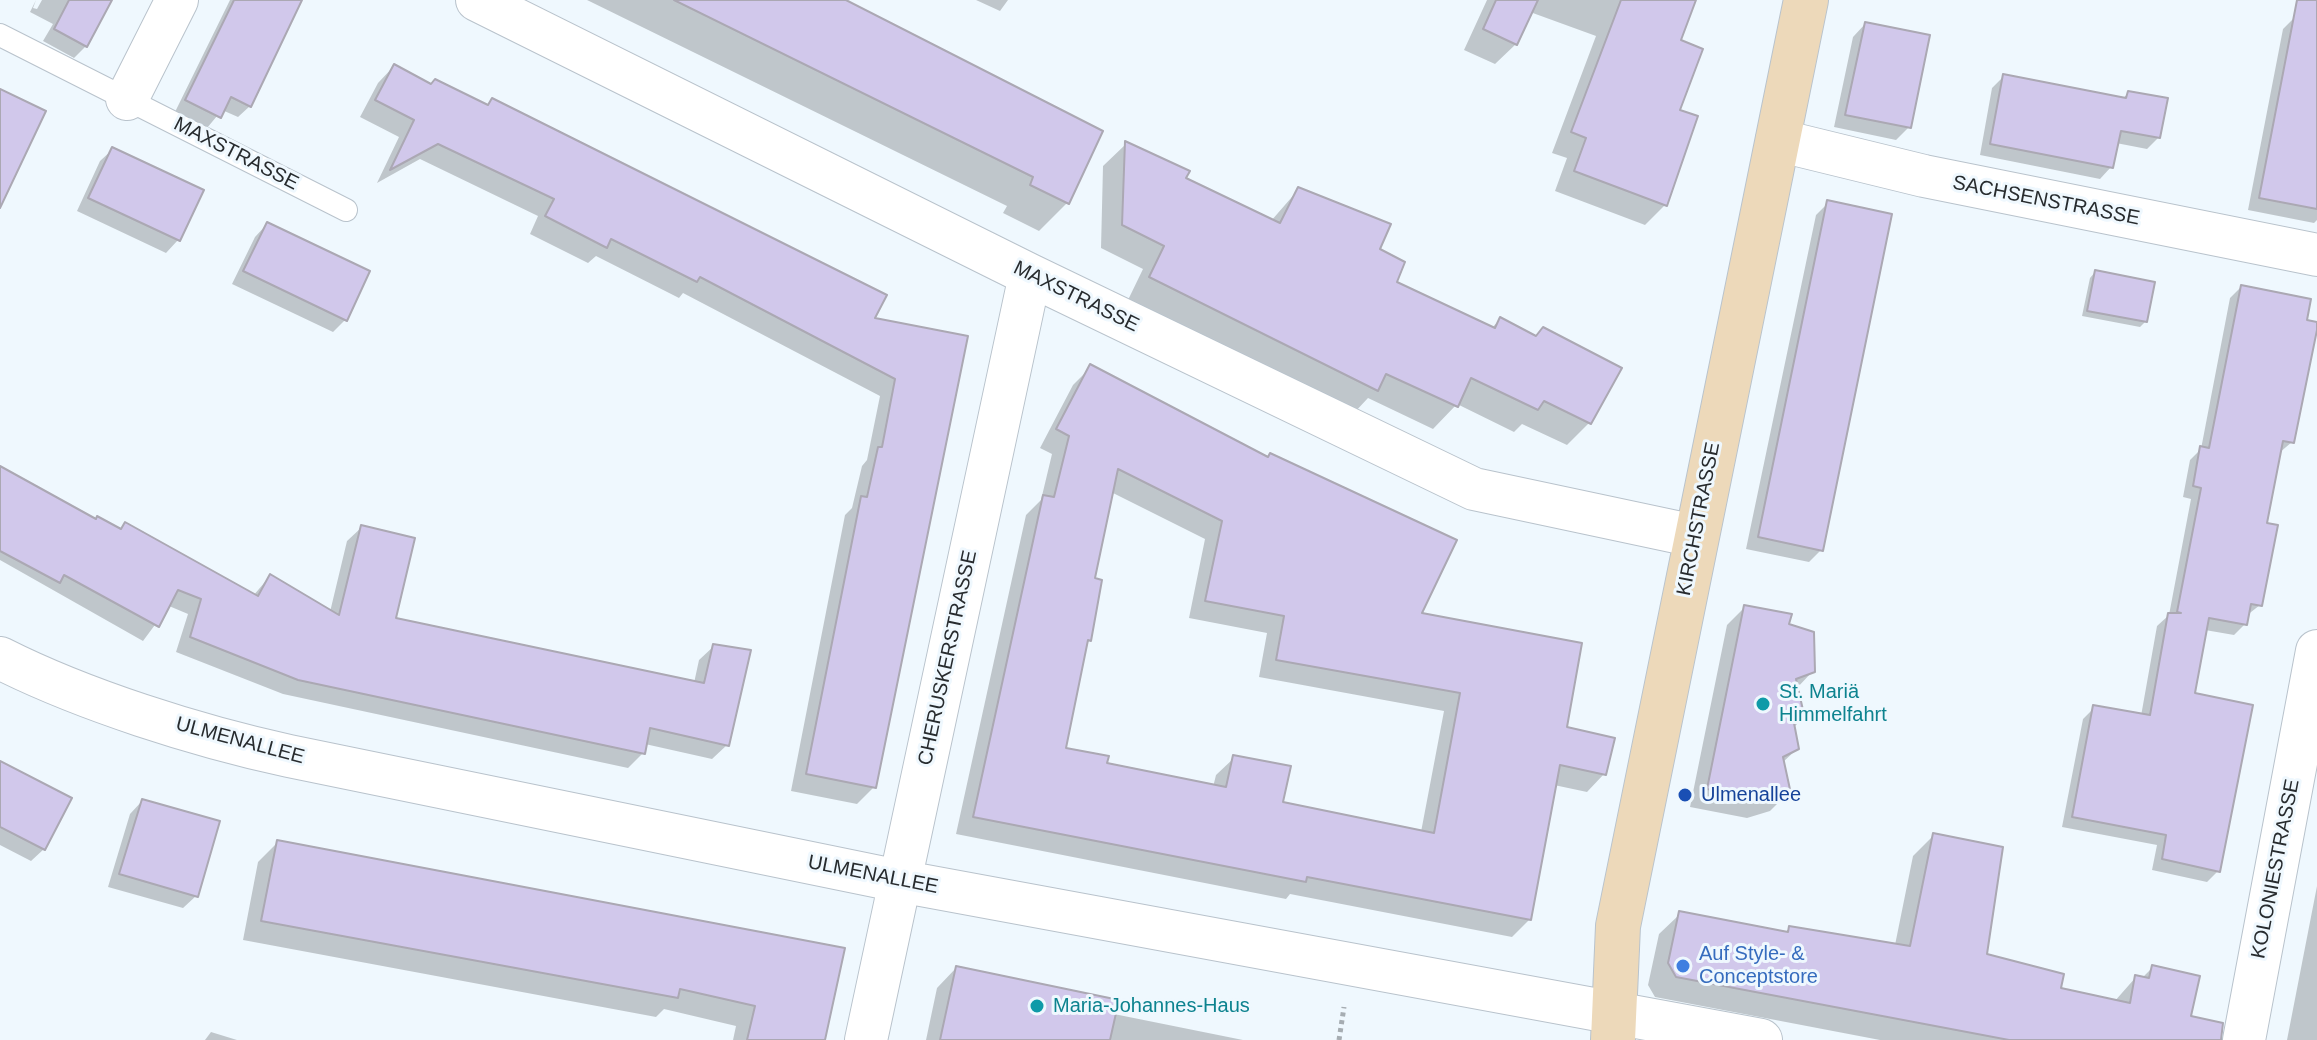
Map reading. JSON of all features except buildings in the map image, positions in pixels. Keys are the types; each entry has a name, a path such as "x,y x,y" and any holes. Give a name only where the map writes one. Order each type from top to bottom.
{"street":[{"path":"127,99 177,0"},
{"name":"MAXSTRASSE","path":"477,0 1030,275 1474,489 1695,536"},
{"name":"KIRCHSTRASSE","path":"1613,1027 1618,926 1806,0"},
{"name":"SACHSENSTRASSE","path":"1777,140 1924,176 2317,255"},
{"name":"CHERUSKERSTRASSE","path":"866,1040 1030,275"},
{"name":"KOLONIESTRASSE","path":"2244,1040 2317,651"},
{"name":"ULMENALLEE","path":"0,658 45,681 243,746 1613,1027 1761,1040"}],"lane":[{"name":"MAXSTRASSE","path":"0,35 346,210"}],"path":[{"path":"1339,1038 1348,1040"}],"place":[{"name":"St. Mariä Himmelfahrt","path":"1763,704"},
{"name":"Ulmenallee","path":"1685,795"},
{"name":"Auf Style- & Conceptstore","path":"1683,966"},
{"name":"Maria-Johannes-Haus","path":"1037,1006"}]}
